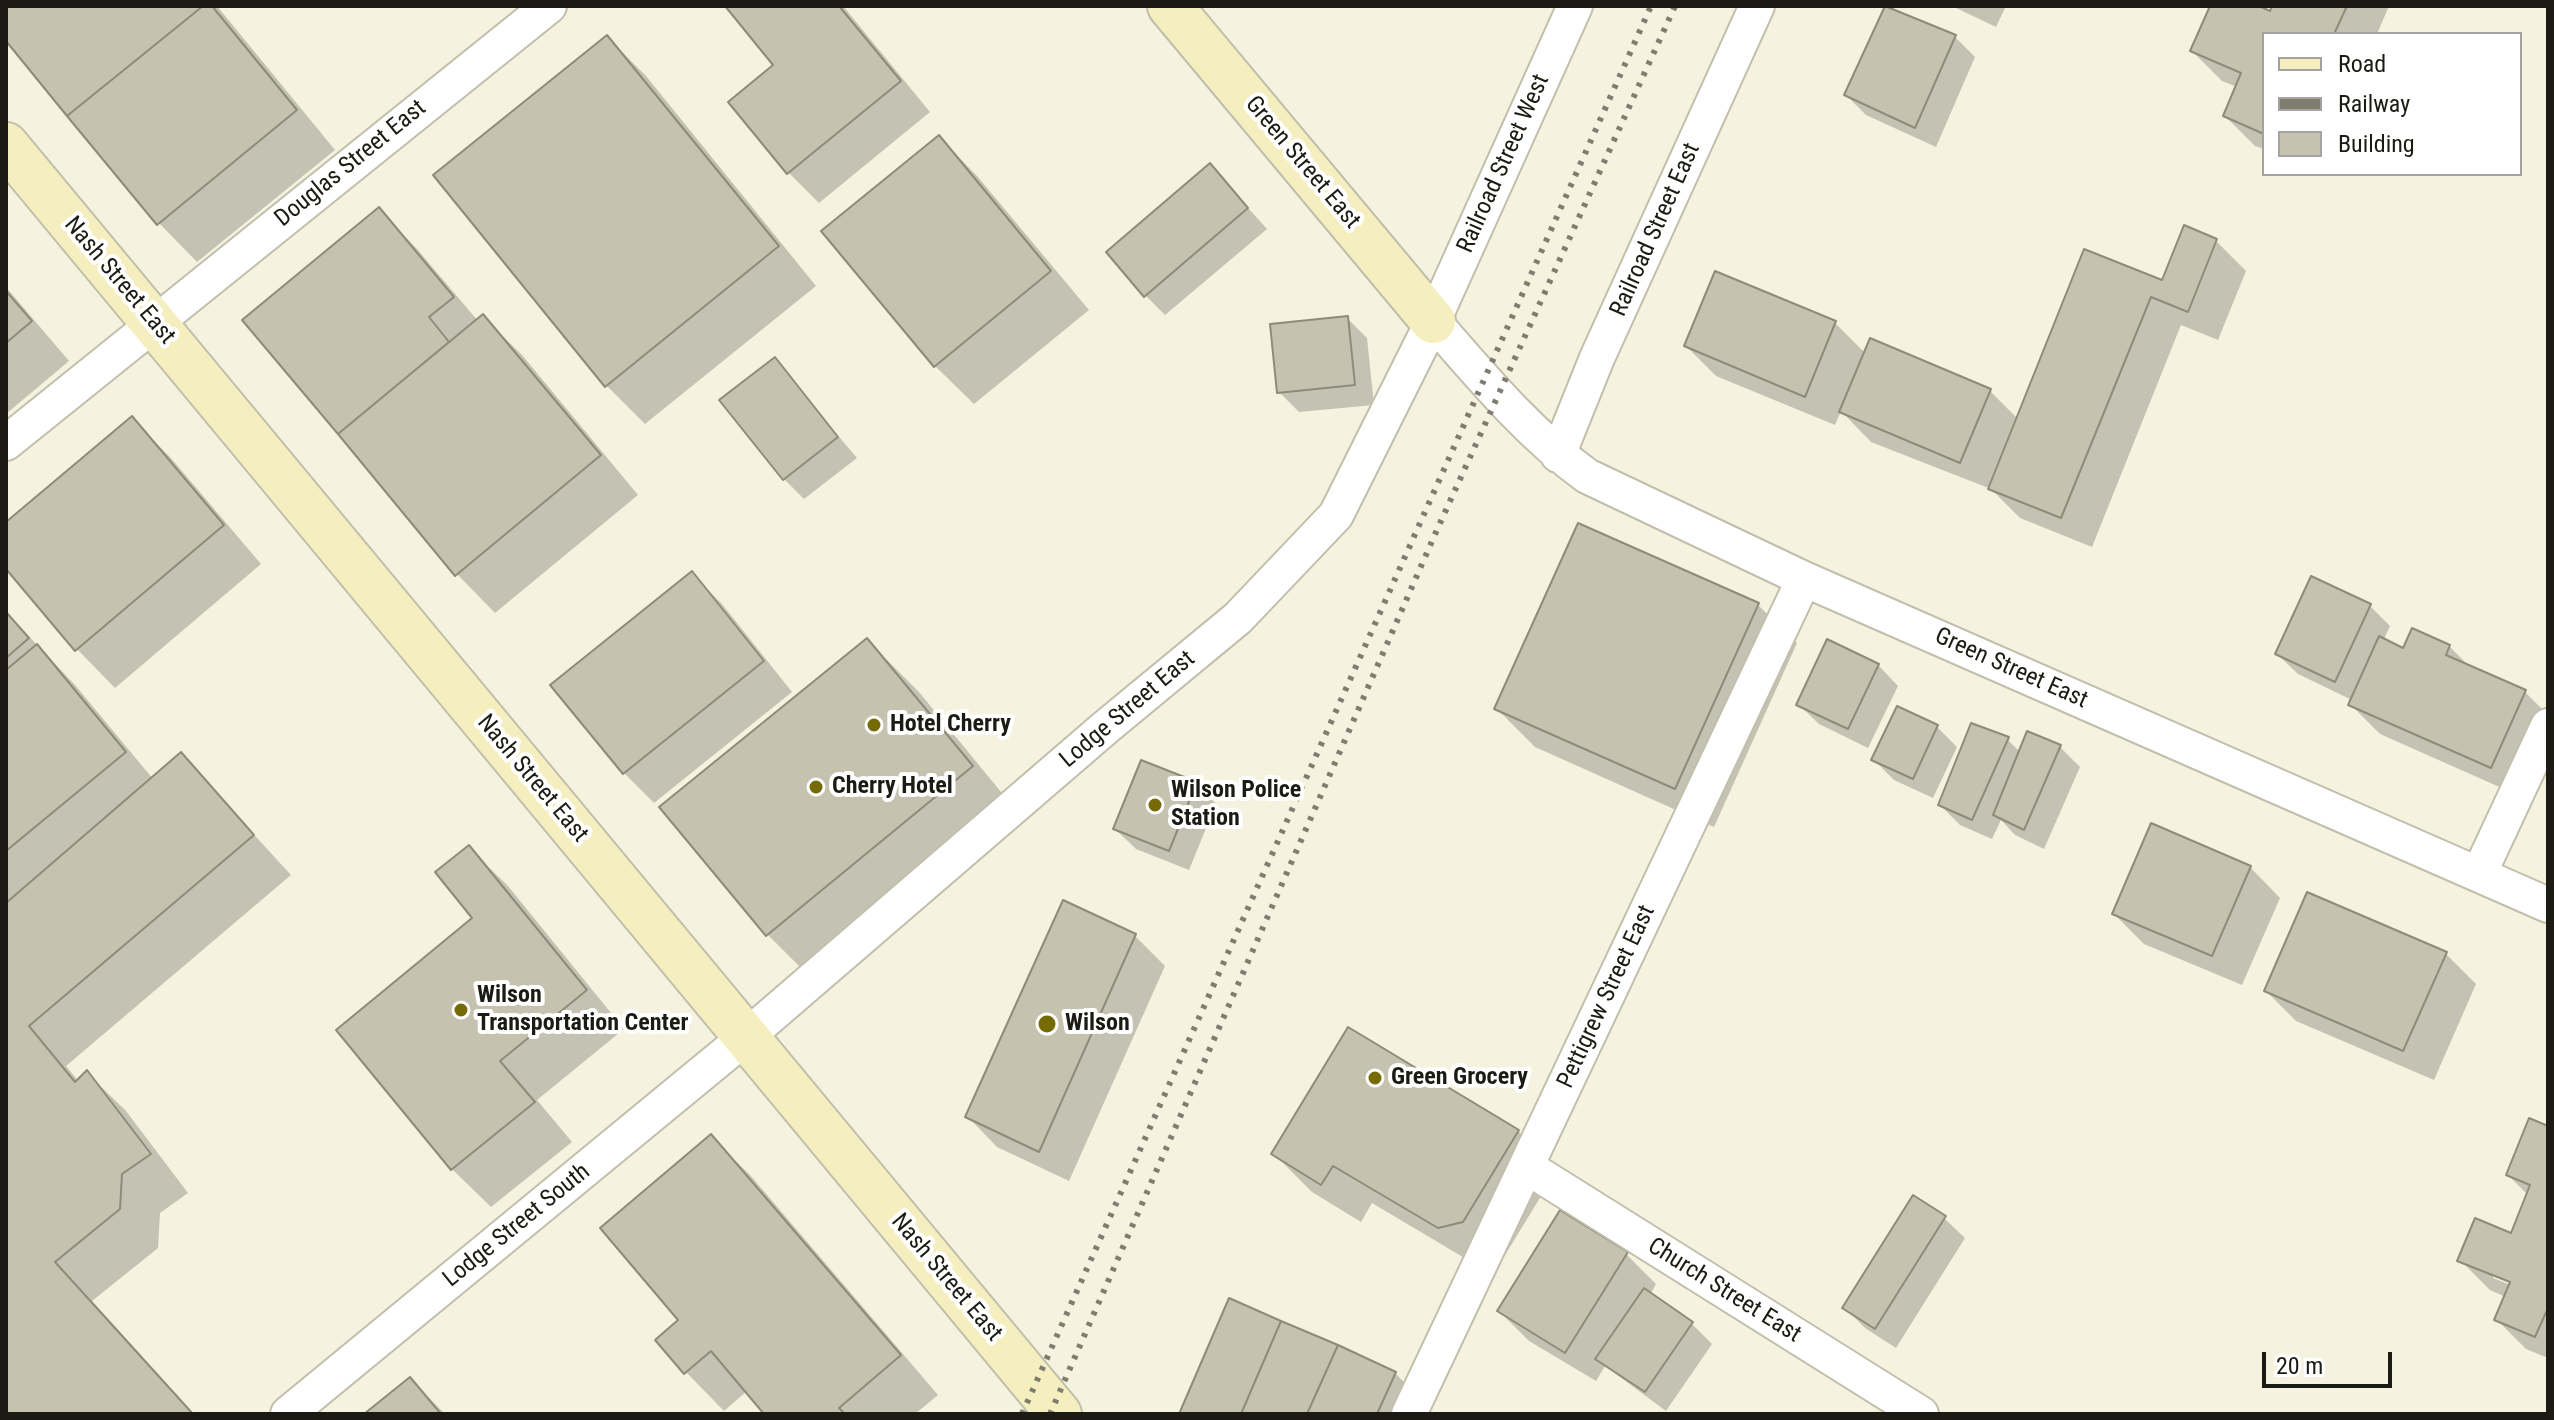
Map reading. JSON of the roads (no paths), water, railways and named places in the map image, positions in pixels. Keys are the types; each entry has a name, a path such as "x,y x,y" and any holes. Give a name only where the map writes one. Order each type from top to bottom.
{"main road":[{"name":"Green Street East","path":"1170,6 1433,321"},
{"name":"Nash Street East","path":"6,145 1059,1414"}],"street":[{"name":"Douglas Street East","path":"6,443 549,6"},
{"name":"Railroad Street West","path":"1433,321 1575,6"},
{"name":"Railroad Street East","path":"1558,455 1597,358 1757,6"},
{"name":"Green Street East","path":"1433,321 1558,455 1587,476 1804,579 2548,905"},
{"name":"Lodge Street East","path":"746,1037 1249,607 1336,515 1433,321"},
{"name":"Pettigrew Street East","path":"1409,1414 1804,579"},
{"path":"2479,874 2548,726"},
{"name":"Lodge Street South","path":"288,1414 746,1037"},
{"name":"Church Street East","path":"1527,1167 1921,1414"}],"railway":[{"path":"1022,1414 1651,6"},
{"path":"1050,1414 1436,532 1675,6"}],"place":[{"name":"Hotel Cherry","path":"874,725"},
{"name":"Cherry Hotel","path":"816,787"},
{"name":"Wilson Police Station","path":"1155,805"},
{"name":"Wilson Transportation Center","path":"461,1010"},
{"name":"Wilson","path":"1047,1024"},
{"name":"Green Grocery","path":"1375,1078"}]}
